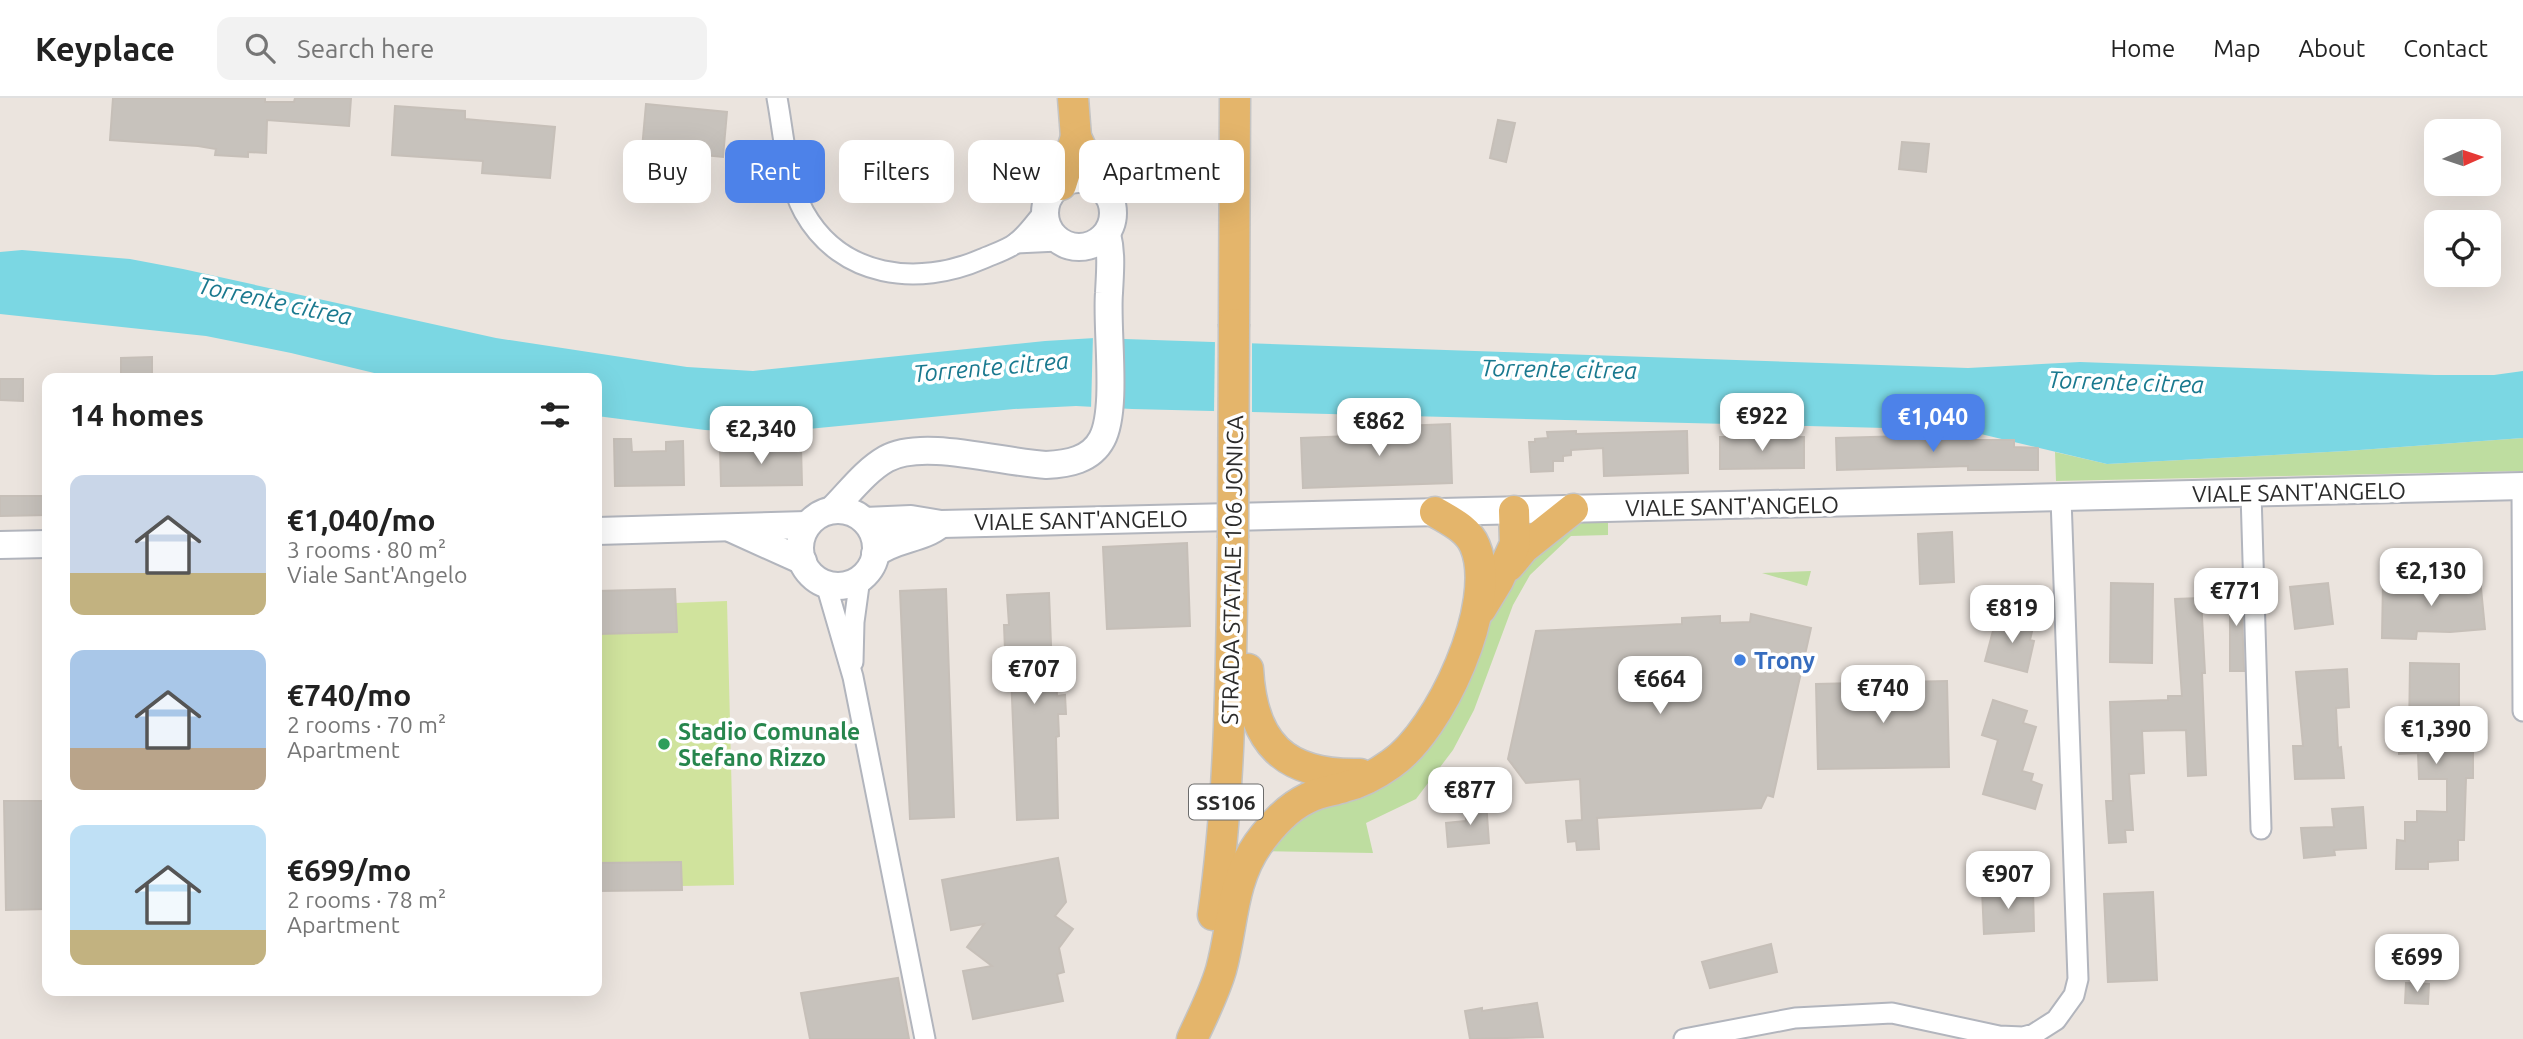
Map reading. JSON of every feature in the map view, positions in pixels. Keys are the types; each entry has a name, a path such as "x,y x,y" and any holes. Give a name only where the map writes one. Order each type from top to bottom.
{"main road":[{"path":"1073,98 1076,136 1079,143"},
{"path":"1220,98 1220,184 1234,216"},
{"name":"STRADA STATALE 106 JONICA","path":"1191,1039 1210,940 1224,827 1231,716 1235,98"},
{"path":"1065,172 1076,136"},
{"path":"1047,203 1046,223 1093,269 1108,295"},
{"path":"832,510 843,510 864,520 872,531 875,542 872,563 860,578 850,584 838,586 826,584 808,571 800,549 802,536 814,518 832,510 876,465 888,457 913,450 1034,464 1064,464 1081,459 1093,451 1102,439 1108,416 1108,295 1111,265 1107,234 1113,213 1112,203"},
{"path":"1065,244 1092,246 1107,234"},
{"path":"864,520 876,465"},
{"name":"VIALE SANT'ANGELO","path":"864,520 911,519 941,524 2522,486"},
{"path":"1487,579 1573,509"},
{"path":"1191,1039 1220,972 1238,886 1247,861 1272,826 1291,807 1310,797 1360,782 1392,764 1411,747 1430,721 1460,663 1487,579 1515,544 1510,511"},
{"path":"1436,512 1469,536 1487,579"},
{"name":"VIALE SANT'ANGELO","path":"875,554 884,546 932,531 941,524"},
{"path":"602,531 807,525"},
{"path":"730,528 803,561"},
{"path":"0,545 42,544"},
{"path":"1233,550 1244,592 1250,700 1261,730 1278,751 1307,769 1336,775 1370,776"}],"street":[{"path":"777,98 797,198 820,235 839,253 862,266 884,273 912,275 939,273 966,266 1016,243 1045,211"},
{"path":"1016,243 1065,244"},
{"path":"2522,486 2523,711"},
{"path":"2251,493 2261,829"},
{"path":"1684,1039 1795,1018 1892,1013 2011,1038 2034,1034 2045,1028 2066,1008 2074,995 2078,979 2061,498"},
{"path":"853,677 860,578"},
{"path":"826,584 853,677 925,1039"}],"green space":[{"path":"2523,438 2523,471 2056,481 2055,452 2107,464"},
{"path":"1584,520 1608,521 1608,535 1571,536 1530,575 1513,605 1474,710 1453,750 1416,799 1366,823 1373,853 1263,851 1284,823 1373,786 1498,593 1561,528"},
{"path":"1811,571 1807,586 1762,573"},
{"name":"Stadio Comunale Stefano Rizzo","path":"675,589 676,603 727,601 734,885 682,886 682,890 602,891 602,591"}],"water":[{"name":"Torrente citrea","path":"22,250 130,259 496,338 687,367 753,371 1095,338 1968,368 2080,362 2435,375 2494,375 2523,371 2523,438 2107,464 1964,430 1076,406 1014,409 767,433 705,430 602,417 602,373 374,373 206,336 0,314 0,252"}],"pier":[{"path":"1093,335 1124,336 1122,412 1091,410"},
{"path":"1215,339 1252,340 1252,415 1214,414"}],"building":[{"path":"113,98 265,98 265,102 294,102 295,98 351,98 349,126 267,120 266,153 248,152 248,157 215,155 216,149 198,146 110,140"},
{"path":"646,104 727,112 723,157 711,156 711,140 643,140"},
{"path":"395,106 465,111 465,119 555,127 550,178 482,173 483,161 392,155"},
{"path":"1498,120 1515,123 1506,162 1490,158"},
{"path":"1902,142 1929,144 1926,172 1899,169"},
{"path":"152,357 152,373 121,373 121,358"},
{"path":"0,379 23,379 23,401 0,400"},
{"path":"1450,424 1452,483 1303,488 1301,438 1376,435 1376,427"},
{"path":"1576,431 1576,434 1687,431 1688,473 1604,476 1603,448 1571,450 1571,455 1563,456 1563,461 1553,461 1553,471 1531,472 1529,442 1548,438 1547,432"},
{"path":"1941,435 1941,440 2014,440 2014,447 2038,448 2038,470 1968,470 1968,466 1837,470 1836,438"},
{"path":"1720,437 1804,437 1804,468 1720,469"},
{"path":"614,439 631,439 632,452 666,451 666,442 683,441 684,485 615,486"},
{"path":"801,446 802,485 721,486 720,448"},
{"path":"0,496 42,496 42,515 0,516"},
{"path":"1952,532 1954,582 1920,584 1918,534"},
{"path":"1187,543 1190,626 1107,629 1103,547"},
{"path":"2480,578 2485,629 2417,631 2416,639 2382,638 2383,582 2440,582"},
{"path":"2230,582 2241,582 2244,671 2230,671"},
{"path":"2111,583 2153,584 2152,663 2110,662"},
{"path":"2328,583 2333,624 2295,629 2290,587"},
{"path":"675,589 677,632 602,634 602,591"},
{"path":"946,589 954,817 910,819 900,591"},
{"path":"1049,593 1052,670 1056,670 1057,696 1065,695 1066,714 1058,714 1059,736 1056,737 1058,818 1017,820 1010,650 1005,650 1004,625 1009,625 1007,595"},
{"path":"2201,598 2206,775 2188,776 2186,730 2142,731 2144,773 2129,774 2133,830 2125,830 2126,842 2109,843 2106,801 2113,801 2110,702 2168,700 2168,696 2182,696 2175,599"},
{"path":"1751,614 1811,628 1773,797 1767,795 1761,808 1597,818 1599,849 1577,850 1576,841 1568,842 1566,821 1582,820 1580,779 1526,783 1508,759 1536,631 1682,624 1682,618 1720,616 1720,623 1750,622"},
{"path":"2009,617 2034,623 2030,640 2034,641 2027,672 1985,661 1994,627 2006,630"},
{"path":"2410,663 2459,664 2459,707 2424,734 2473,733 2473,778 2466,778 2464,840 2458,840 2458,860 2428,862 2428,869 2396,869 2397,840 2405,841 2405,822 2417,822 2417,811 2447,812 2447,779 2419,779 2418,753 2399,754 2399,736 2409,736"},
{"path":"2347,669 2349,707 2336,708 2338,748 2341,747 2344,778 2295,779 2293,746 2303,746 2296,672"},
{"path":"1947,681 1949,767 1818,769 1816,684"},
{"path":"1993,700 2027,711 2023,723 2036,727 2022,771 2033,774 2031,781 2042,785 2035,809 1983,794 1998,740 1982,735"},
{"path":"4,801 42,801 42,909 6,910"},
{"path":"1486,801 1489,843 1448,847 1446,823 1466,821 1465,803"},
{"path":"2363,807 2366,848 2334,850 2335,855 2304,858 2301,828 2334,827 2332,809"},
{"path":"1058,858 1066,902 1055,916 1073,929 1059,948 1064,972 1057,974 1063,1001 973,1019 963,971 992,966 967,947 984,924 951,930 942,880"},
{"path":"681,862 682,890 602,891 602,863"},
{"path":"2033,888 2034,931 1984,934 1982,890"},
{"path":"2153,892 2157,980 2108,982 2104,894"},
{"path":"1771,944 1777,972 1710,988 1702,962"},
{"path":"898,978 909,1039 810,1039 801,993"},
{"path":"2406,983 2429,984 2428,1004 2405,1003"},
{"path":"1537,1003 1543,1037 1470,1039 1465,1011"}],"place":[{"name":"Trony","path":"1740,660"},
{"name":"Stadio Comunale Stefano Rizzo","path":"664,744"}]}
